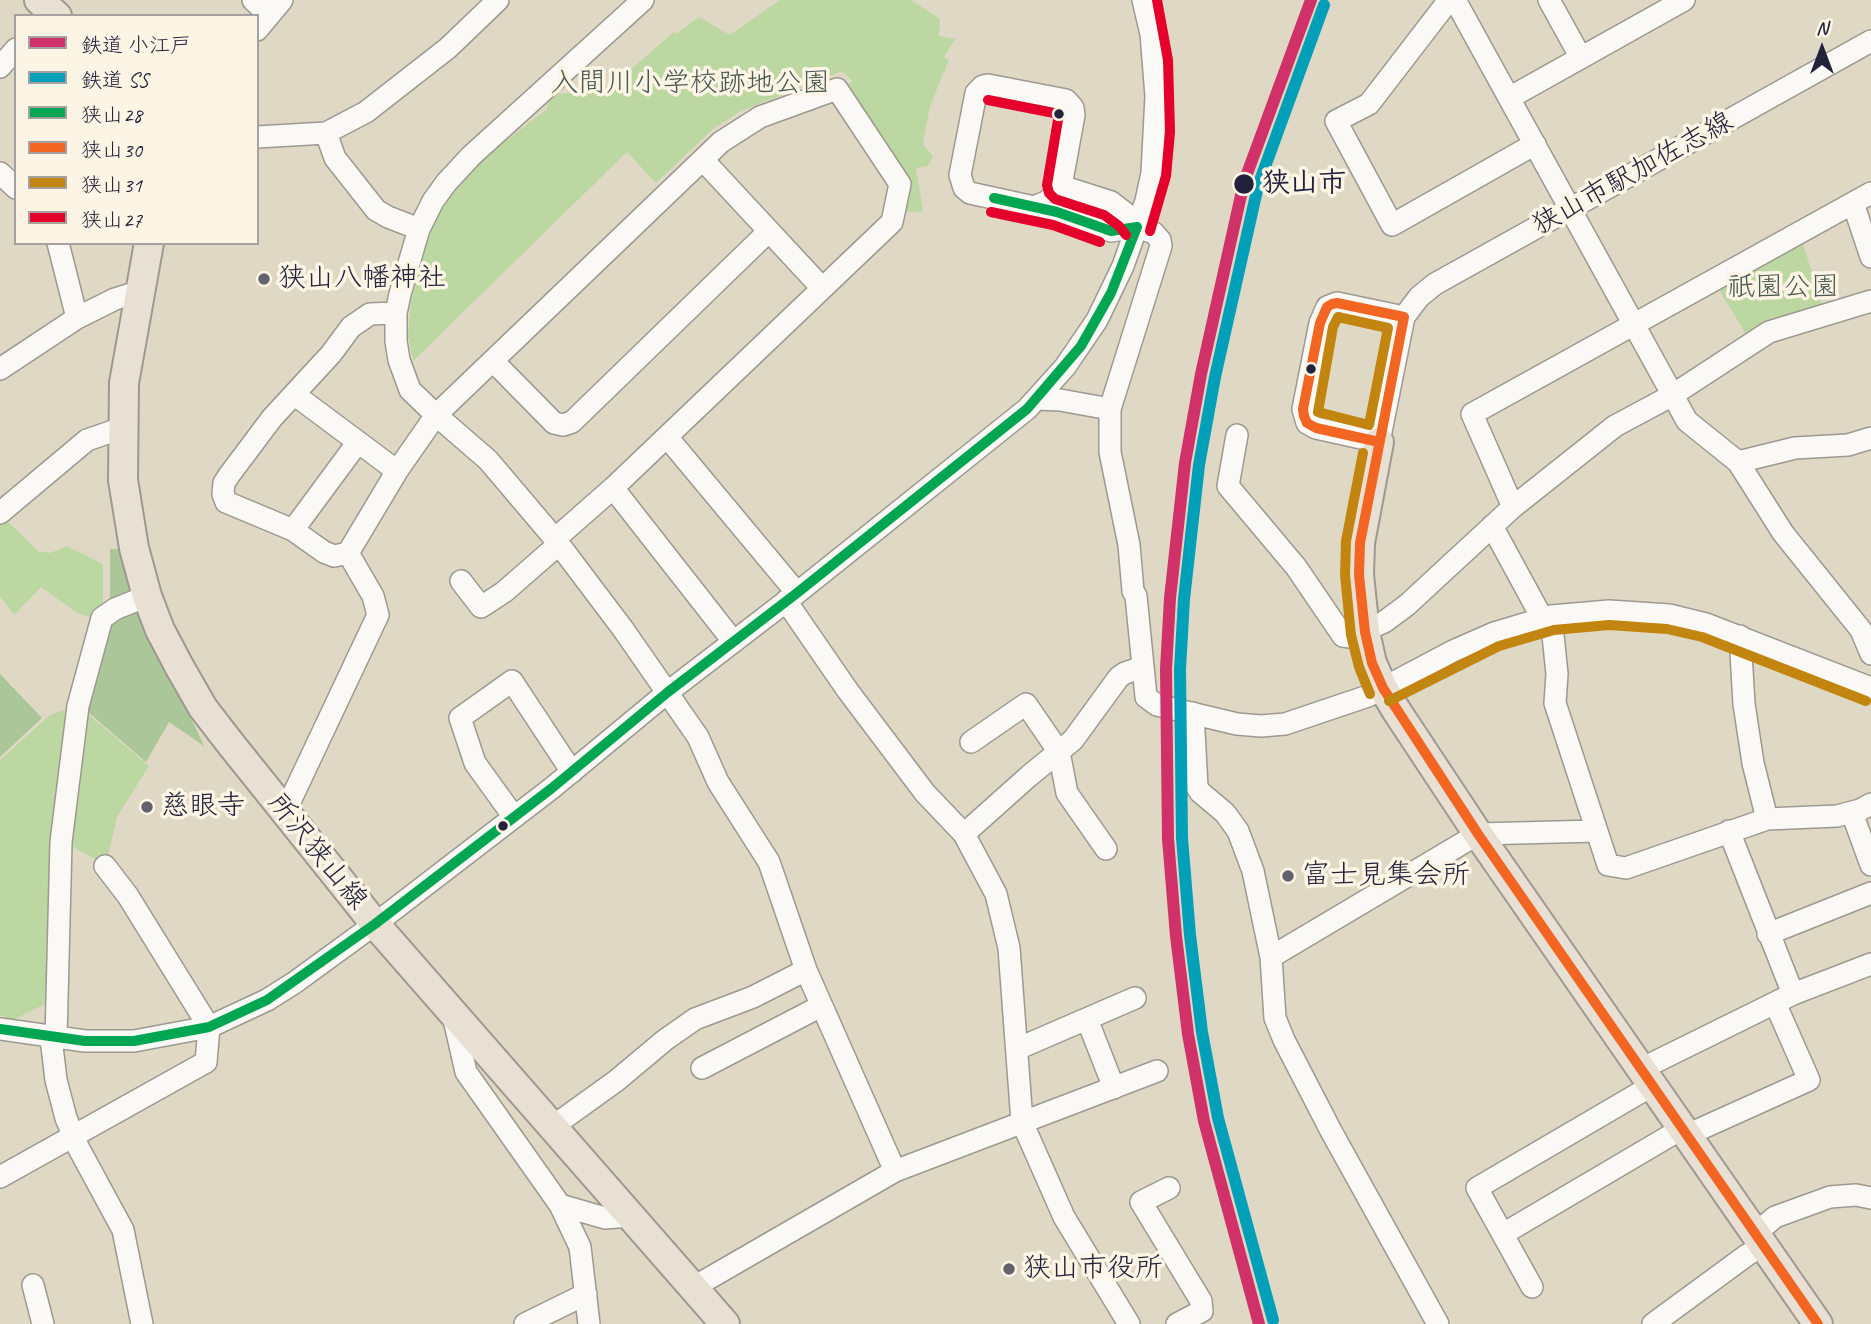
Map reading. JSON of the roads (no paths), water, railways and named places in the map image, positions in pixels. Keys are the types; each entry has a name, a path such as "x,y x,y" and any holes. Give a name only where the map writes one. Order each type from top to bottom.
{"main road":[{"name":"所沢狭山線","path":"149,245 124,383 123,481 134,548 160,631 203,708 375,925 725,1324"},
{"path":"1379,442 1360,543 1359,575 1365,632 1383,688 1478,834 1818,1324"}],"street":[{"path":"253,0 270,15"},
{"path":"259,136 326,133 366,113 449,48 498,0"},
{"path":"643,0 457,169 433,201 419,229 397,313 396,341 399,360 411,390 488,460 557,542 668,692 702,744 718,782 769,862 806,970 895,1171"},
{"path":"0,1029 54,1038 134,1041 209,1027 294,984 375,925 572,772 668,692 791,597 1036,399 1081,346 1106,302 1124,264 1149,184 1156,132 1156,96 1153,47 1143,0"},
{"path":"1449,0 1369,104 1336,121 1392,225 1535,144"},
{"path":"1455,0 1671,396 1687,421 1738,462 1783,533 1866,628 1871,654"},
{"path":"1549,0 1581,58"},
{"path":"1509,98 1581,58 1648,9 1684,0"},
{"name":"狭山市駅加佐志線","path":"1404,317 1419,297 1435,284 1871,41"},
{"path":"1034,207 1046,202 1061,187 1074,115 1070,102 988,85 978,89 960,175 961,183 970,193 1080,219 1111,231 1137,227 1154,233 1160,240 1161,250 1143,298 1110,409 1110,452 1129,545 1146,697 1157,705 1237,724 1285,724 1368,696 1494,633 1546,617 1579,612 1630,611 1669,615 1706,624 1871,688"},
{"path":"397,313 370,314 358,321 295,396 272,418 230,474 224,483 223,494 226,502 293,530 324,552 334,556 348,553 397,471 436,415 722,142 760,117 837,89 900,184 892,222 504,592 481,607 461,581"},
{"path":"326,133 335,158 376,210 419,229"},
{"path":"703,160 822,288"},
{"path":"0,173 14,186"},
{"path":"1111,202 1149,184"},
{"path":"1061,187 1111,202 1129,216 1137,227"},
{"path":"1513,507 1472,414 1862,198 1871,257"},
{"path":"493,361 554,423 563,425 572,422 769,231"},
{"path":"1111,231 1124,264"},
{"path":"59,245 77,318"},
{"path":"0,369 77,318 115,299 141,291"},
{"path":"1237,435 1228,486 1296,567 1343,636 1350,637 1384,622 1407,605 1513,507 1615,426 1671,396 1769,332 1871,301"},
{"path":"1337,303 1404,317 1379,442 1316,428 1307,423 1303,409 1320,323 1327,307 1337,303"},
{"path":"295,396 397,471"},
{"path":"1036,399 1110,409"},
{"path":"0,513 88,440 122,428"},
{"path":"667,437 791,597 848,691 925,793 964,834 996,894 1003,916 1013,981 1022,1122 1064,1217 1129,1324"},
{"path":"1738,462 1795,448 1848,445 1871,438"},
{"path":"293,530 359,442"},
{"path":"613,488 733,641"},
{"path":"1492,526 1546,617 1557,674 1555,703 1608,865 1626,868 1767,819 1814,818 1861,808 1871,865"},
{"path":"285,812 378,615 373,596 348,553"},
{"path":"142,1324 123,1230 73,1136 56,1080 54,1038 61,842 78,706 102,618 115,609 147,596"},
{"path":"1740,636 1744,705 1753,763 1767,819"},
{"path":"964,834 1073,740 1119,677 1143,667"},
{"path":"514,817 475,763 460,718 512,681 572,772"},
{"path":"971,742 1026,704 1059,752 1067,793 1106,849"},
{"path":"1193,713 1197,787 1225,813 1238,831 1253,871 1271,957 1275,1018 1331,1131 1438,1324"},
{"path":"1271,957 1478,834 1596,831"},
{"path":"1503,1234 1685,1132 1810,1080 1784,999 1768,934 1729,831"},
{"path":"0,1177 206,1062 209,1027 128,896 105,866"},
{"path":"1768,934 1871,893"},
{"path":"1532,1287 1477,1188 1647,1077 1784,999 1871,964"},
{"path":"552,1127 695,1019 753,997 806,970"},
{"path":"1017,1049 1135,998"},
{"path":"702,1068 821,1006"},
{"path":"453,1013 466,1072 560,1205 580,1247 589,1324"},
{"path":"1087,1019 1114,1088"},
{"path":"694,1287 895,1171 1157,1071"},
{"path":"1169,1188 1141,1202 1201,1301 1202,1311 1177,1324"},
{"path":"1653,1324 1746,1255 1775,1217 1830,1197 1856,1195 1871,1198"},
{"path":"560,1205 605,1218 630,1216"},
{"path":"33,1285 43,1324"},
{"path":"524,1324 586,1294"}],"rail line":[{"name":"小江戸","path":"1259,1324 1204,1121 1188,1034 1168,839 1166,669 1170,598 1185,463 1201,374 1244,182 1311,0"},
{"name":"SS","path":"1273,1320 1218,1118 1202,1032 1182,838 1180,669 1184,599 1199,465 1215,377 1258,186 1324,5"}],"place":[{"name":"狭山市","path":"1244,184"},
{"name":"狭山八幡神社","path":"264,279"},
{"name":"慈眼寺","path":"147,807"},
{"name":"富士見集会所","path":"1288,876"},
{"name":"狭山市役所","path":"1009,1269"}],"park label":[{"name":"入間川小学校跡地公園","path":"690,84"},
{"name":"祇園公園","path":"1783,288"}]}
